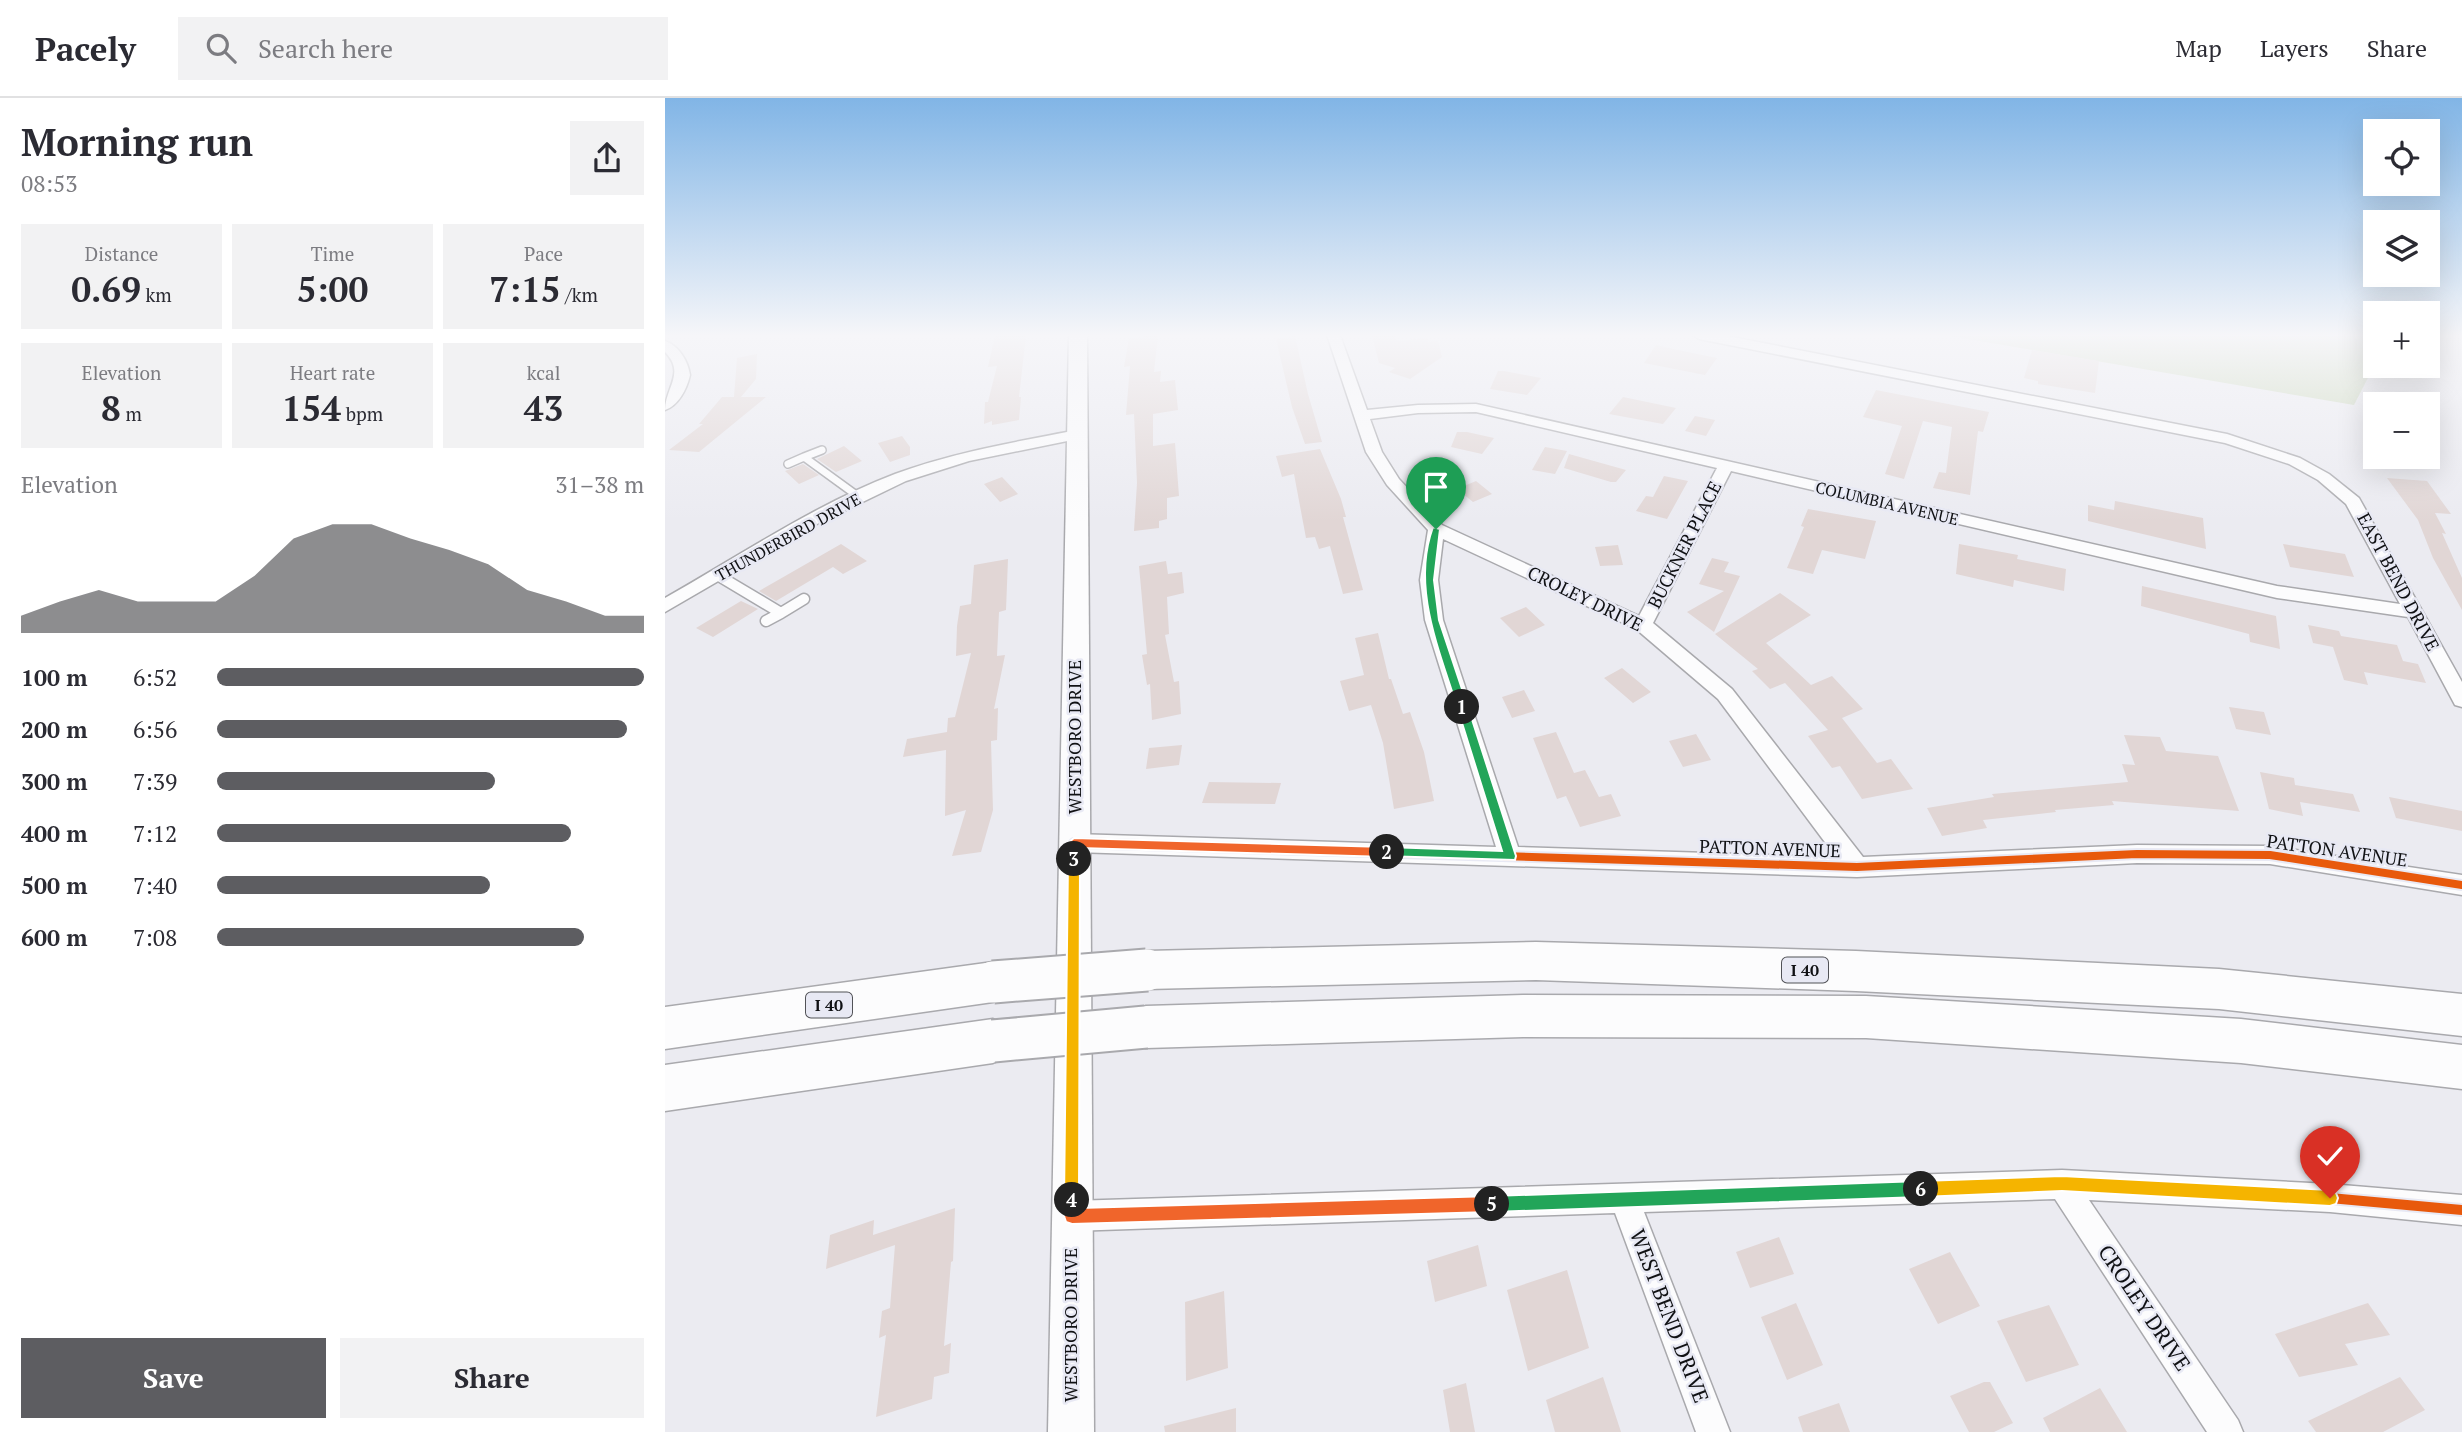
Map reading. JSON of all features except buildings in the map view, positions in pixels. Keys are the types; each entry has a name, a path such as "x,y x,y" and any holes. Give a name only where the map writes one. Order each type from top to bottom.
{"highway":[{"name":"I 40","path":"665,1028 993,982 1147,970 1536,961 1814,970 2219,989 2462,1015"},
{"path":"665,1088 993,1041 1146,1027 1523,1016 1866,1017 2241,1041 2462,1067"}],"street":[{"name":"WESTBORO DRIVE","path":"1071,1432 1077,397"},
{"name":"CROLEY DRIVE","path":"1354,397 1374,452 1393,482 1436,529 1643,625 1725,694 1857,867"},
{"name":"EAST BEND DRIVE","path":"2015,397 2227,439 2285,455 2327,476 2353,501 2462,700"},
{"name":"COLUMBIA AVENUE","path":"1360,416 1429,408 1476,408 2277,592 2413,612"},
{"name":"THUNDERBIRD DRIVE","path":"665,606 806,524 901,478 993,450 1077,435"},
{"name":"BUCKNER PLACE","path":"1643,625 1726,466"},
{"path":"1436,529 1429,580 1434,620 1510,856"},
{"name":"PATTON AVENUE","path":"1074,843 1857,867 2137,854 2270,855 2462,885"},
{"name":"CROLEY DRIVE","path":"2062,1184 2227,1432"},
{"path":"1072,1216 2062,1184 2330,1198 2462,1210"},
{"name":"WEST BEND DRIVE","path":"1625,1200 1713,1432"}],"lane":[{"path":"788,464 822,450"},
{"path":"804,457 859,497"},
{"path":"719,576 781,613"},
{"path":"766,621 804,599"}],"green space":[{"path":"2309,397 2358,397 2354,405"}],"cycle path":[{"path":"1074,843 1857,867 2137,854 2270,855 2462,885"},
{"path":"1071,1216 2062,1184 2330,1198 2462,1210"}],"route":[{"path":"1436,529 1429,580 1434,620 1510,856 1074,843 1072,1216 2062,1184 2330,1198"}]}
